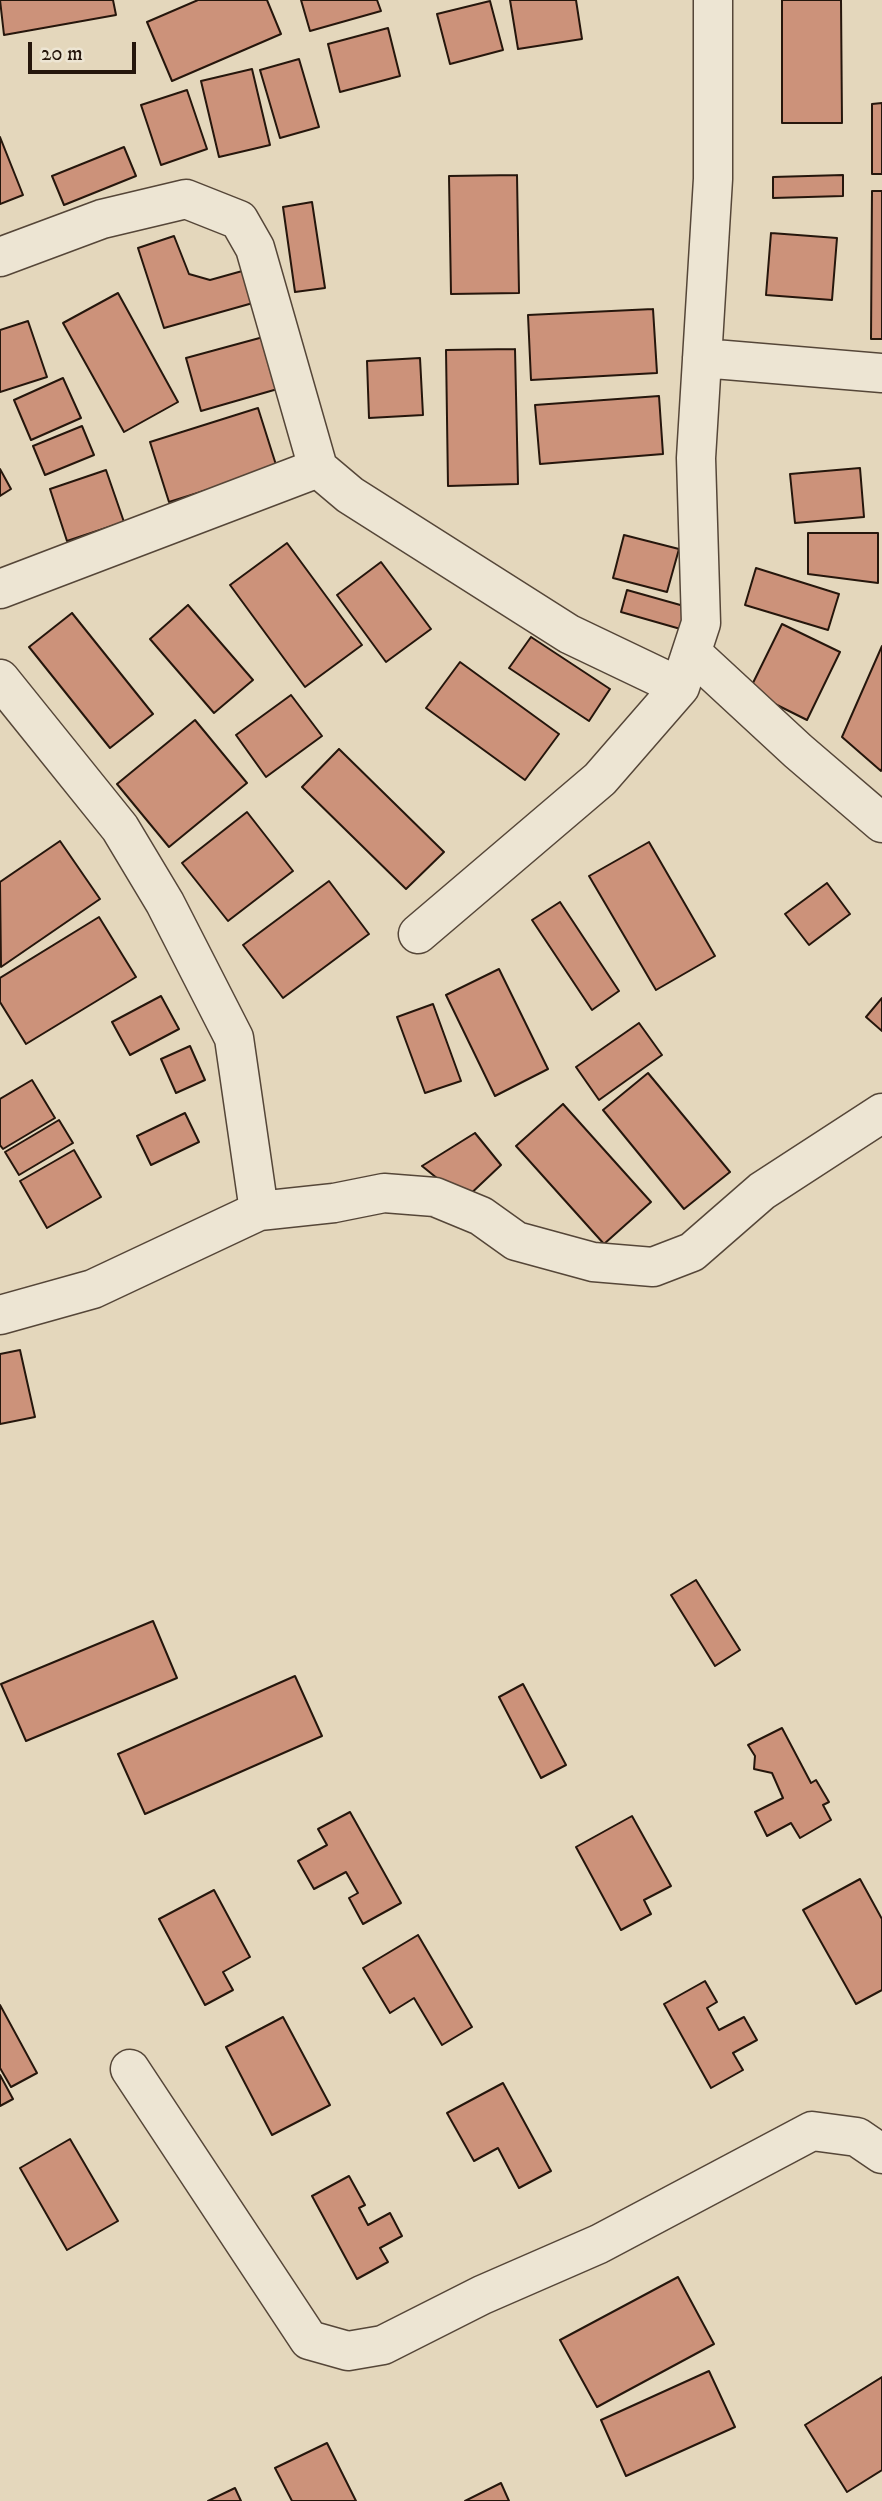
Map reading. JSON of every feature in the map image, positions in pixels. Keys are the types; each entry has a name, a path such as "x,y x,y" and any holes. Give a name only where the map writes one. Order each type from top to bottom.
{"street":[{"path":"418,934 600,779 686,670 701,623 696,458 713,179 713,0"},
{"path":"0,257 102,219 186,199 239,220 255,248 318,468 350,495 569,634 686,670 882,822"},
{"path":"702,358 882,373"},
{"path":"0,589 318,468"},
{"path":"0,678 120,828 165,903 234,1038 259,1211"},
{"path":"0,1315 93,1289 259,1211 334,1203 384,1193 435,1197 481,1216 516,1241 593,1262 653,1267 692,1252 762,1191 882,1113"},
{"path":"130,2069 309,2340 348,2351 383,2345 551,2263 599,2244 812,2130 857,2137 882,2154"}],"building":[{"path":"0,0 113,0 116,15 4,35"},
{"path":"198,0 267,0 281,34 172,81 147,22"},
{"path":"301,0 377,0 381,11 310,31"},
{"path":"510,0 576,0 582,39 518,49"},
{"path":"782,0 841,0 842,123 782,123"},
{"path":"490,1 503,50 450,64 437,14"},
{"path":"388,28 400,76 340,92 328,44"},
{"path":"299,59 319,127 280,138 260,70"},
{"path":"252,69 270,145 219,157 201,81"},
{"path":"187,90 207,149 161,165 141,105"},
{"path":"882,103 882,174 872,174 872,104"},
{"path":"0,137 23,195 0,204"},
{"path":"124,147 136,176 64,205 52,176"},
{"path":"517,175 519,293 451,294 449,176"},
{"path":"843,175 843,196 773,198 773,177"},
{"path":"872,191 882,191 882,339 871,339"},
{"path":"312,202 325,288 295,292 283,207"},
{"path":"771,233 837,238 832,300 766,295"},
{"path":"174,236 189,274 210,280 253,268 260,301 164,328 138,248"},
{"path":"118,293 178,402 124,432 63,323"},
{"path":"653,309 657,373 531,380 528,315"},
{"path":"28,321 47,377 0,392 0,330"},
{"path":"267,336 281,388 201,411 186,358"},
{"path":"515,349 518,484 448,486 446,350"},
{"path":"420,358 423,415 369,418 367,361"},
{"path":"63,378 81,418 31,440 14,400"},
{"path":"659,396 663,454 540,464 535,405"},
{"path":"258,408 277,468 169,502 150,442"},
{"path":"82,426 94,455 45,475 33,446"},
{"path":"860,468 864,517 795,523 790,474"},
{"path":"0,469 11,489 0,496"},
{"path":"106,470 124,522 67,541 50,489"},
{"path":"808,533 878,533 878,583 808,574"},
{"path":"624,535 679,549 667,592 613,578"},
{"path":"287,543 362,645 305,687 230,585"},
{"path":"381,562 431,629 386,662 337,595"},
{"path":"756,568 839,594 828,630 745,605"},
{"path":"627,590 691,608 684,630 621,612"},
{"path":"188,605 253,680 214,713 150,639"},
{"path":"72,613 153,714 110,748 29,647"},
{"path":"782,624 840,652 807,720 749,691"},
{"path":"531,637 610,689 589,721 509,668"},
{"path":"882,646 882,768 881,771 842,737"},
{"path":"460,662 559,734 525,780 426,708"},
{"path":"291,695 322,736 266,777 236,735"},
{"path":"195,720 247,783 169,847 117,784"},
{"path":"339,749 444,852 406,889 302,787"},
{"path":"247,812 293,871 228,921 182,863"},
{"path":"60,841 100,899 1,967 0,882"},
{"path":"649,842 715,956 656,990 589,876"},
{"path":"329,881 369,934 283,998 243,945"},
{"path":"827,883 850,914 809,945 785,914"},
{"path":"560,902 619,991 592,1010 532,920"},
{"path":"99,917 136,977 26,1044 0,1002 0,978"},
{"path":"499,969 548,1069 495,1096 446,995"},
{"path":"161,996 179,1029 130,1055 112,1022"},
{"path":"882,998 882,1031 866,1017"},
{"path":"433,1004 461,1081 425,1093 397,1017"},
{"path":"639,1023 662,1055 599,1100 576,1067"},
{"path":"190,1046 205,1080 176,1093 161,1059"},
{"path":"648,1073 730,1172 684,1209 603,1110"},
{"path":"32,1080 55,1118 3,1149 0,1145 0,1099"},
{"path":"563,1104 651,1202 604,1244 516,1146"},
{"path":"185,1113 199,1142 151,1165 137,1136"},
{"path":"59,1120 73,1143 19,1175 5,1152"},
{"path":"475,1133 501,1165 464,1200 422,1166"},
{"path":"74,1150 101,1197 47,1228 20,1181"},
{"path":"20,1350 35,1417 0,1424 0,1354"},
{"path":"696,1580 740,1650 715,1666 671,1595"},
{"path":"153,1621 177,1678 26,1741 1,1684"},
{"path":"295,1676 322,1736 145,1814 118,1754"},
{"path":"523,1684 566,1765 541,1778 499,1697"},
{"path":"782,1728 811,1783 816,1780 829,1802 823,1805 831,1820 800,1838 791,1823 767,1836 755,1812 783,1798 772,1773 754,1769 755,1756 748,1745"},
{"path":"350,1812 401,1903 363,1924 349,1898 358,1893 346,1872 314,1889 298,1861 327,1845 318,1829"},
{"path":"632,1816 671,1886 644,1900 651,1914 621,1930 576,1847"},
{"path":"860,1879 882,1919 882,1990 856,2004 803,1910"},
{"path":"214,1890 250,1957 223,1972 233,1990 205,2005 159,1919"},
{"path":"418,1935 472,2027 442,2045 414,1998 390,2013 363,1968"},
{"path":"705,1981 717,2002 707,2008 719,2030 744,2017 757,2040 733,2053 743,2070 711,2088 664,2004"},
{"path":"0,2005 37,2073 11,2087 0,2068"},
{"path":"283,2017 330,2105 272,2135 226,2047"},
{"path":"0,2075 13,2099 0,2106"},
{"path":"503,2083 551,2171 519,2188 498,2148 474,2161 447,2113"},
{"path":"70,2139 118,2221 67,2250 20,2168"},
{"path":"349,2176 365,2205 359,2208 368,2225 390,2213 402,2236 380,2248 388,2262 357,2279 312,2196"},
{"path":"678,2277 714,2344 597,2407 560,2340"},
{"path":"709,2371 735,2427 626,2476 601,2420"},
{"path":"882,2377 882,2470 847,2492 805,2425"},
{"path":"327,2443 356,2501 292,2501 275,2468"},
{"path":"501,2483 509,2501 465,2501"},
{"path":"235,2488 241,2501 208,2501"}]}
